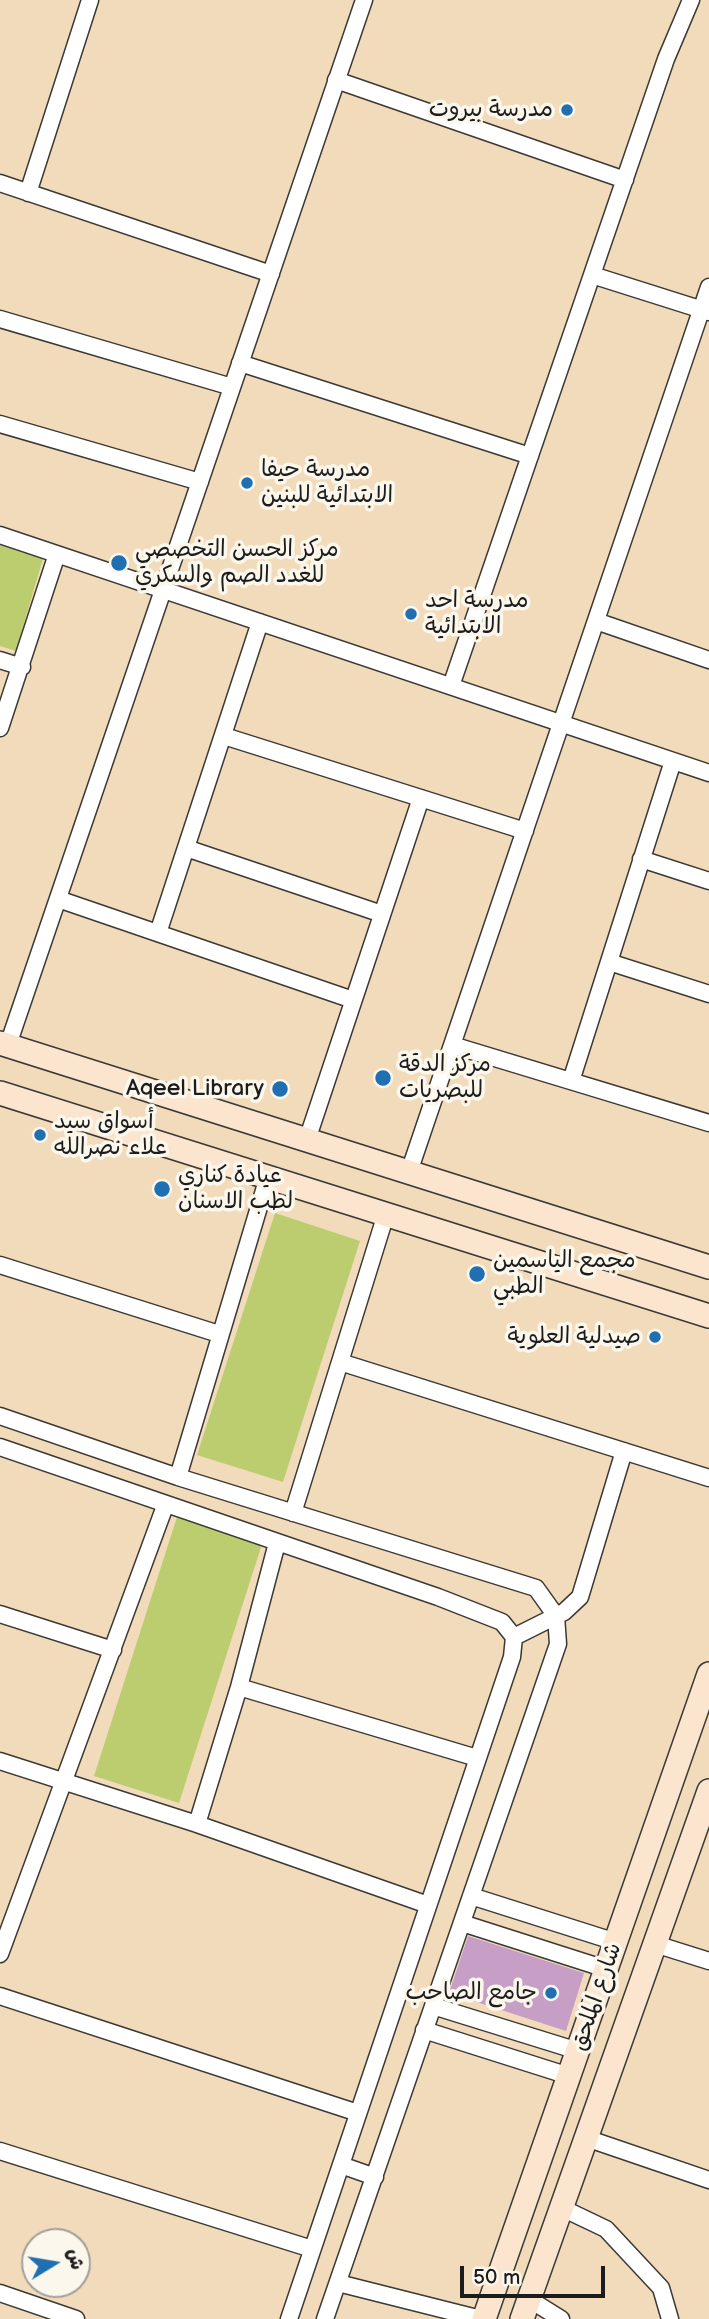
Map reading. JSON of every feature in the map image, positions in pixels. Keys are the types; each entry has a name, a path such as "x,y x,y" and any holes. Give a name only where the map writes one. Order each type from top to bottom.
{"street":[{"path":"28,193 90,0"},
{"path":"363,0 58,900 4,1044 709,1267"},
{"path":"451,686 666,59 691,0"},
{"path":"336,80 625,180"},
{"path":"0,183 271,274"},
{"path":"592,275 705,311"},
{"path":"409,1172 596,621 705,311 709,287"},
{"path":"0,320 232,387"},
{"path":"240,363 530,456"},
{"path":"0,424 200,482"},
{"path":"0,534 709,773"},
{"path":"0,728 57,554"},
{"path":"596,621 709,660"},
{"path":"158,933 260,622"},
{"path":"0,660 22,667"},
{"path":"224,736 524,831"},
{"path":"571,1081 673,761"},
{"path":"307,1140 421,798"},
{"path":"186,848 382,914"},
{"path":"641,859 709,881"},
{"path":"58,900 353,1000"},
{"path":"609,962 709,994"},
{"path":"452,1045 709,1123"},
{"path":"0,1093 709,1316"},
{"path":"178,1477 268,1177"},
{"path":"293,1513 386,1214"},
{"path":"0,1265 219,1334"},
{"path":"340,1362 709,1478"},
{"path":"0,1416 178,1477 536,1588 556,1616 558,1644 325,2319"},
{"path":"0,1447 165,1506 438,1597 502,1622 514,1637 512,1657 289,2319"},
{"path":"514,1637 556,1616 574,1605 580,1597 624,1451"},
{"path":"0,1954 165,1506"},
{"path":"197,1824 239,1687 277,1543"},
{"path":"0,1614 113,1650"},
{"name":"شارع الملحق","path":"483,2319 709,1674"},
{"path":"239,1687 477,1758"},
{"path":"0,1761 197,1824 428,1905"},
{"name":"شارع الملحق","path":"526,2309 709,1791"},
{"path":"471,1896 616,1942"},
{"path":"462,1923 606,1969"},
{"path":"655,1944 709,1961"},
{"path":"0,1996 358,2113"},
{"path":"433,2006 578,2051"},
{"path":"424,2030 569,2076"},
{"path":"586,2138 709,2180"},
{"path":"0,2151 313,2249"},
{"path":"341,2165 375,2176"},
{"path":"535,2174 606,2229 662,2288 670,2319"},
{"path":"517,2225 536,2223 552,2236"},
{"path":"338,2283 483,2319"},
{"path":"0,2293 76,2319"},
{"path":"526,2309 561,2319"}],"green space":[{"path":"0,542 44,555 16,651 0,646"},
{"path":"275,1213 360,1241 283,1482 197,1455"},
{"path":"177,1517 262,1544 179,1803 94,1776"}],"building":[{"path":"468,1936 584,1973 566,2031 449,1993"}],"place":[{"name":"مدرسة بيروت","path":"567,110"},
{"name":"مدرسة حيفا الابتدائية للبنين","path":"247,483"},
{"name":"مركز الحسن التخصصي للغدد الصم والسكري","path":"119,563"},
{"name":"مدرسة احد الابتدائية","path":"411,614"},
{"name":"مركز الدقة للبصريات","path":"383,1078"},
{"name":"Aqeel Library","path":"280,1089"},
{"name":"أسواق سيد علاء نصرالله","path":"40,1135"},
{"name":"عيادة كناري لطب الاسنان","path":"162,1189"},
{"name":"مجمع الياسمين الطبي","path":"477,1274"},
{"name":"صيدلية العلوية","path":"655,1337"},
{"name":"جامع الصاحب","path":"551,1993"}]}
